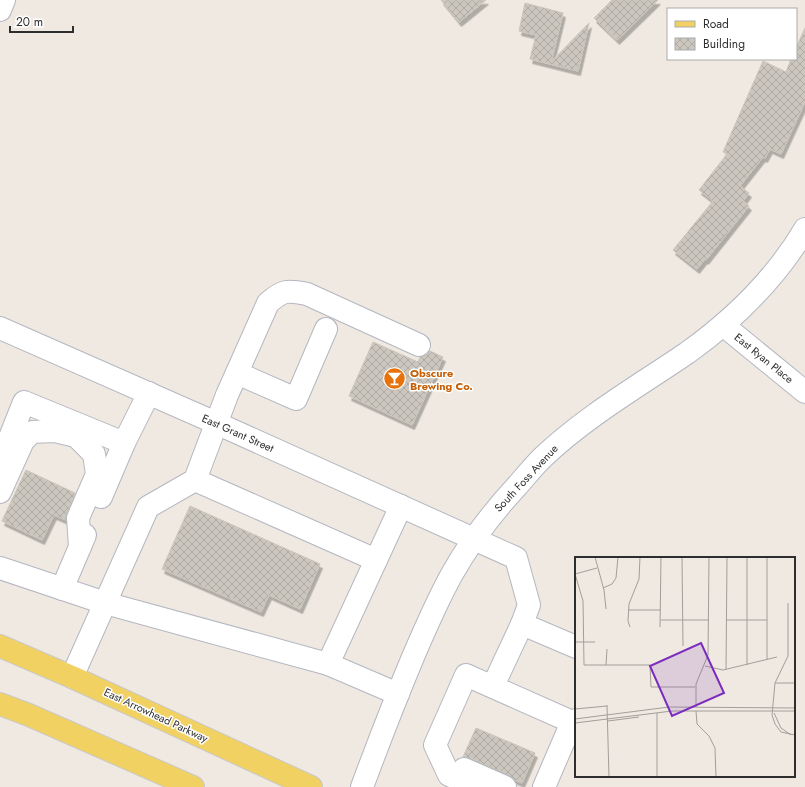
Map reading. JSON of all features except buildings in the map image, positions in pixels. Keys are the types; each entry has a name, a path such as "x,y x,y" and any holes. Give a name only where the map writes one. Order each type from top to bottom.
{"main road":[{"name":"East Arrowhead Parkway","path":"0,646 72,676 311,787"},
{"path":"0,704 29,715 193,787"}],"street":[{"path":"0,10 4,0"},
{"name":"South Foss Avenue","path":"362,787 398,694 436,604 474,539 494,511 540,459 564,438 594,414 687,352 723,325 754,296 777,269 805,229"},
{"path":"72,676 148,507 195,480 236,373 268,303 278,294 291,291 307,294 419,345"},
{"name":"East Ryan Place","path":"723,325 805,392"},
{"name":"East Grant Street","path":"0,328 149,393 516,558 529,605 522,624"},
{"path":"236,373 296,399 326,329"},
{"path":"62,588 124,443 149,393"},
{"path":"0,461 24,402 124,443"},
{"path":"0,492 23,441 32,432 55,430 76,436 94,454 97,474 78,518 80,547"},
{"path":"195,480 376,560"},
{"path":"328,664 401,506"},
{"path":"0,568 106,603 328,664 398,694"},
{"path":"505,787 457,766 447,741 522,624 575,647"},
{"path":"477,787 449,775 435,746 466,675 574,721 544,787"}],"place":[{"name":"Obscure Brewing Co.","path":"395,379"}]}
